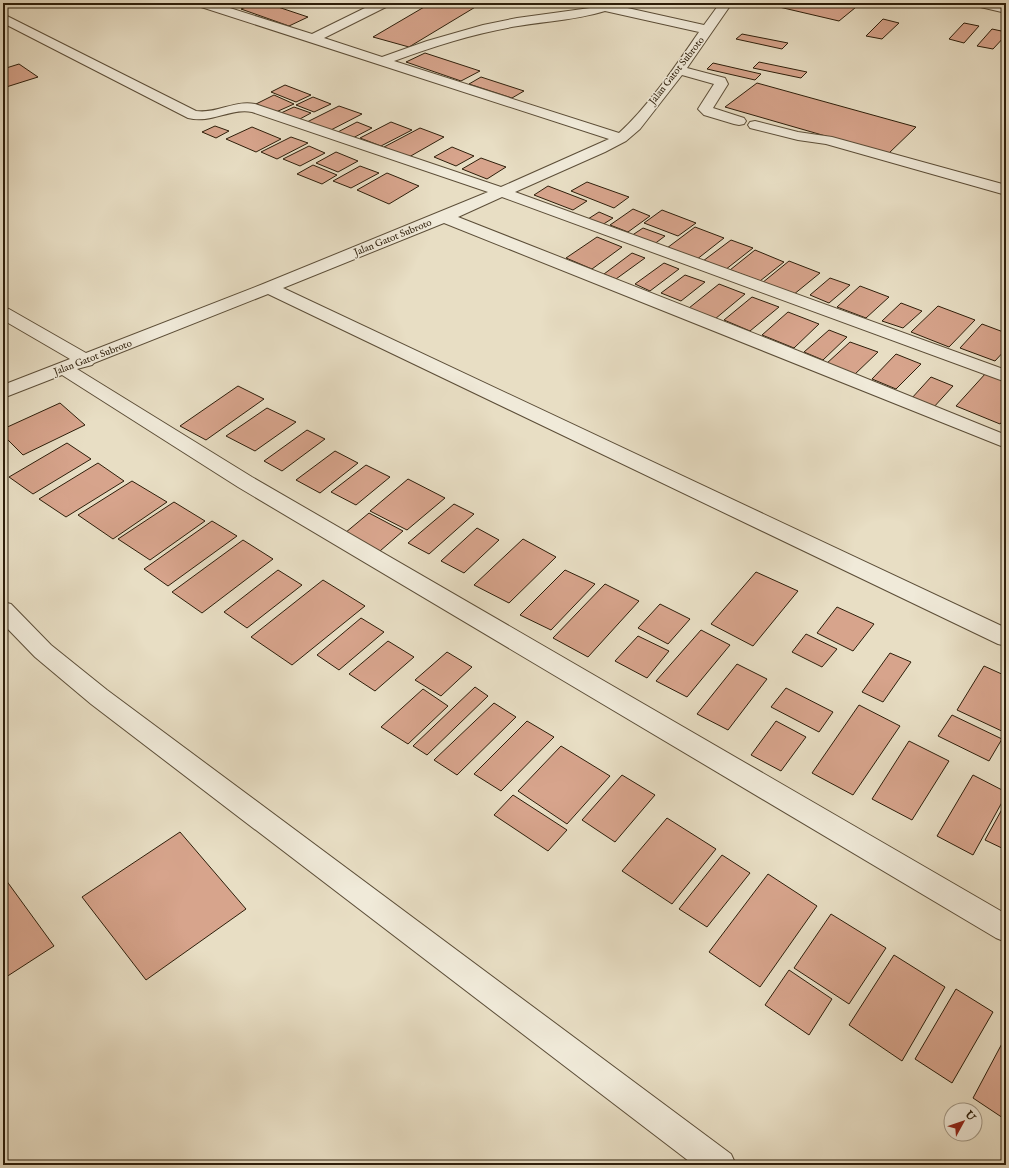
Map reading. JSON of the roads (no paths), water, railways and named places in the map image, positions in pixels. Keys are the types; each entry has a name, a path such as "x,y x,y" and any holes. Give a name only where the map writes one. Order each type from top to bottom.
{"street":[{"path":"202,3 622,138"},
{"path":"313,39 384,3"},
{"path":"587,3 708,30"},
{"name":"Jalan Gatot Subroto","path":"3,392 86,361 444,217 569,164 622,138 635,126 679,70 726,3"},
{"path":"980,3 1006,9"},
{"path":"382,61 412,49 466,33 517,22 583,13 605,7"},
{"path":"3,18 193,115 200,117 209,116 238,107 253,108 502,192 1006,376"},
{"path":"679,70 720,81 721,84 705,108 706,110 739,121"},
{"path":"755,125 798,136 827,140 1006,190"},
{"path":"444,217 775,348 1006,442"},
{"path":"269,288 1006,638"},
{"path":"3,313 86,361"},
{"path":"64,369 245,482 1006,929"},
{"path":"3,610 42,651 100,698 720,1165"}]}
